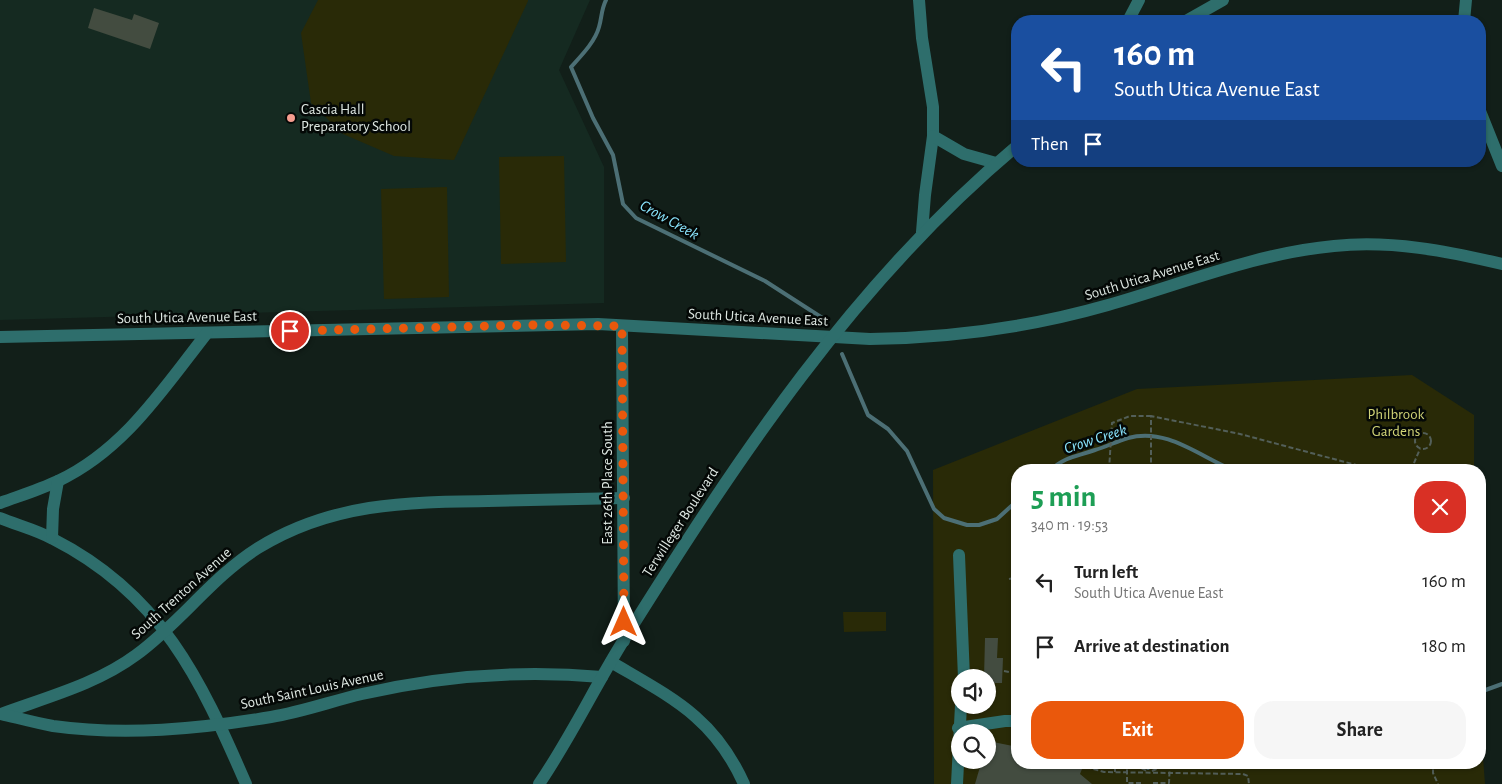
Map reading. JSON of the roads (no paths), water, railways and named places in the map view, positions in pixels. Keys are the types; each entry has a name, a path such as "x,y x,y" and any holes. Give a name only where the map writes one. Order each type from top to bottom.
{"street":[{"path":"919,0 922,38 933,107 933,136 922,232"},
{"path":"1131,15 1139,0"},
{"path":"1197,15 1223,0"},
{"path":"1465,15 1466,0"},
{"path":"1486,126 1502,166"},
{"path":"933,136 964,154 996,163"},
{"name":"Terwilleger Boulevard","path":"539,784 561,752 624,641 709,505 756,436 832,337 922,232 1011,151"},
{"name":"South Utica Avenue East","path":"0,337 532,325 622,326 832,337 911,338 1029,324 1102,307 1276,255 1335,246 1404,246 1460,254 1502,264"},
{"name":"East 26th Place South","path":"622,326 624,641"},
{"path":"0,503 58,481 104,452 144,414 206,333"},
{"path":"52,538 53,509 58,481"},
{"name":"South Trenton Avenue","path":"1,714 110,671 136,655 228,569 259,548 297,529 335,515 374,506 418,502 624,498"},
{"path":"0,518 52,538 107,572 128,590 165,629 189,667 220,724 246,784"},
{"path":"959,555 964,669"},
{"path":"612,662 671,697 705,723 734,760 744,784"},
{"name":"South Saint Louis Avenue","path":"1,714 52,726 114,730 174,729 273,716 370,692 456,680 544,674 602,677"},
{"path":"982,724 1005,720 1011,721"},
{"path":"957,769 957,784"}],"waterway":[{"name":"Crow Creek","path":"606,0 597,33 571,67 593,118 613,155 623,204 636,218 765,281 824,319"},
{"name":"Crow Creek","path":"842,354 868,415 888,429 907,451 934,509 944,518 967,525 979,525 997,519 1011,506"},
{"name":"Crow Creek","path":"1058,464 1071,457 1124,439 1142,436 1170,440 1221,464"},
{"name":"Crow Creek","path":"1486,690 1502,684"}],"place":[{"name":"Cascia Hall Preparatory School","path":"291,118"}],"park label":[{"name":"Philbrook Gardens","path":"1396,422"}]}
